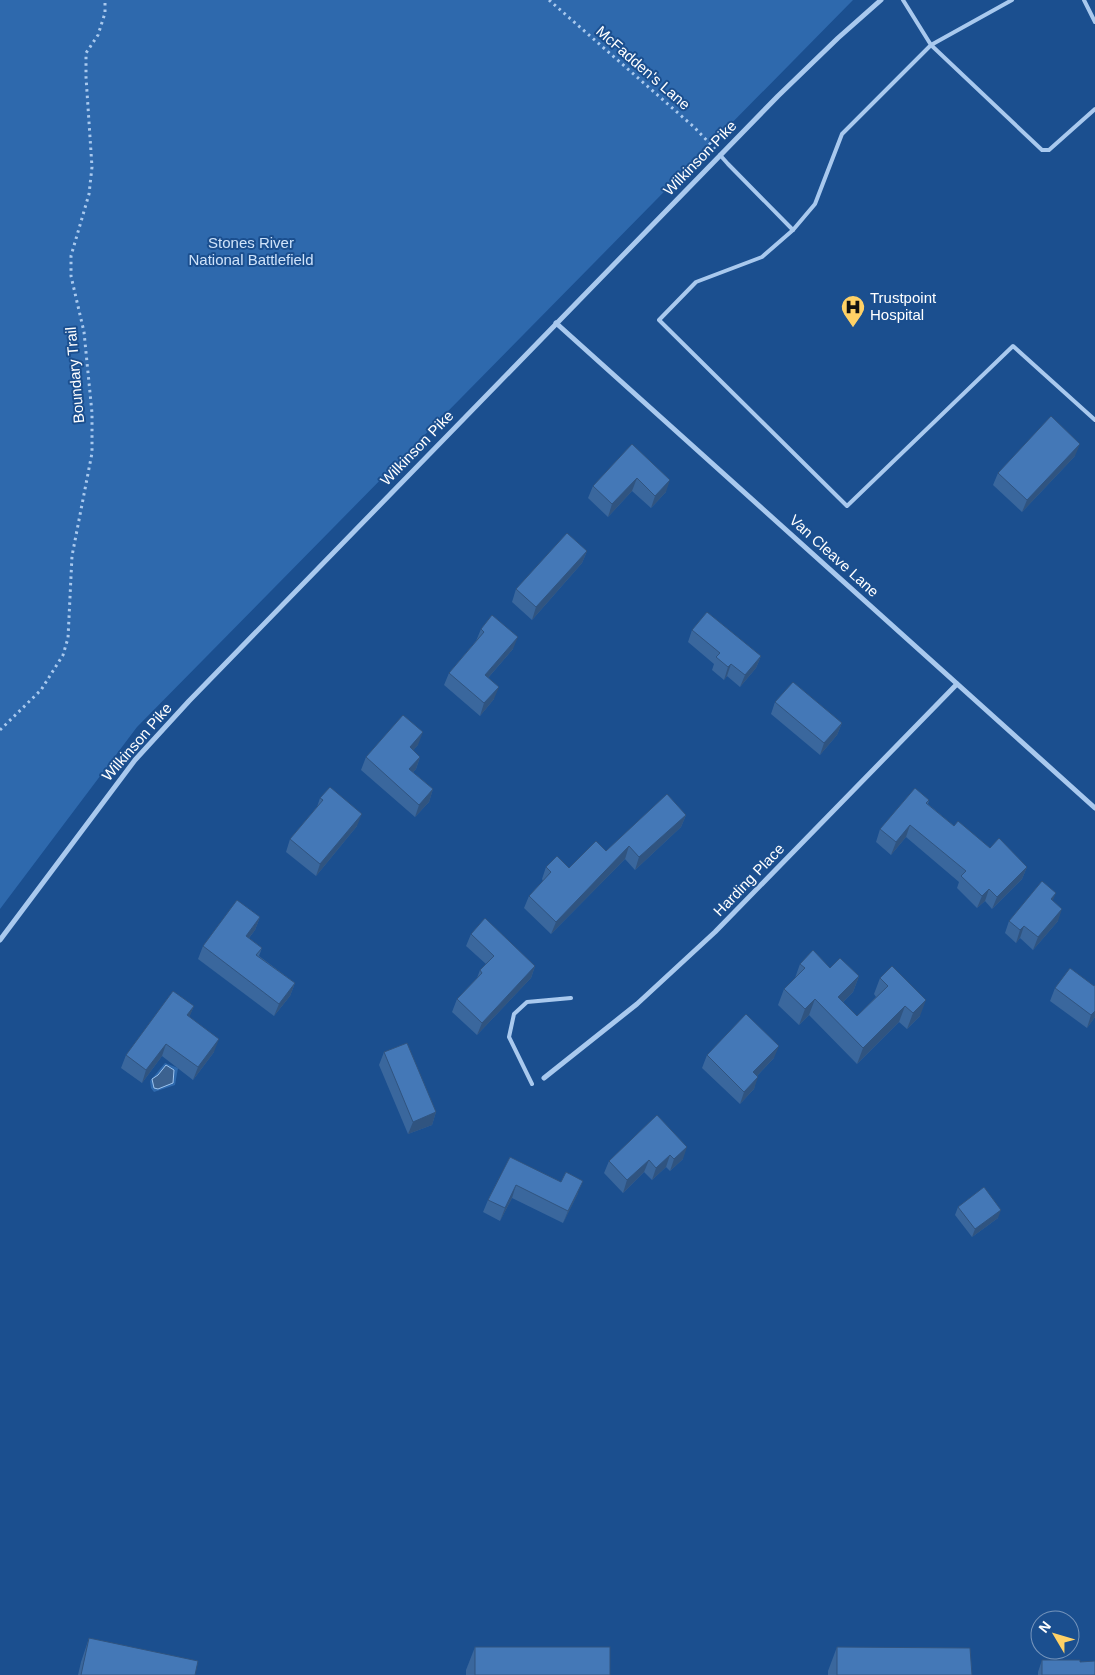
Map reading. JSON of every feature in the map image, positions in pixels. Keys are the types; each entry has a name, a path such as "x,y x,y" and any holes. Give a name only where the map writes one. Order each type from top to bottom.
{"street":[{"name":"Wilkinson Pike","path":"0,940 93,814 150,743 262,624 720,155 838,38 881,0"},
{"name":"Van Cleave Lane","path":"556,323 1095,808"},
{"name":"Harding Place","path":"544,1078 637,1004 715,932 957,684"}],"lane":[{"path":"903,0 931,45 1042,150 1049,150 1095,109"},
{"path":"1012,0 931,45 842,134 815,204 793,230 762,257 696,282 659,320 847,506 1012,346 1095,420"},
{"path":"1084,0 1095,22"},
{"path":"720,155 793,230"},
{"path":"532,1084 509,1037 514,1014 527,1002 571,998"}],"path":[{"name":"Boundary Trail","path":"0,730 41,690 63,655 68,638 72,556 92,453 92,423 84,332 71,276 71,256 88,194 92,168 86,53 98,34 105,13 105,0"},
{"name":"McFadden's Lane","path":"548,0 694,127 720,155"}],"green space":[{"name":"Stones River National Battlefield","path":"0,0 853,0 137,727 0,909"},
{"path":"165,1063 178,1068 175,1085 154,1092 150,1081"}],"shaded area":[{"path":"166,1065 174,1070 173,1083 158,1089 154,1088 152,1079"}],"building":[{"path":"1051,416 1080,444 1027,500 998,473"},
{"path":"632,444 670,480 655,496 637,478 612,504 593,486"},
{"path":"567,533 587,551 536,607 516,589"},
{"path":"707,612 761,656 745,675 731,664 728,667 716,657 720,653 692,630"},
{"path":"492,615 518,637 485,675 499,687 484,703 449,673 484,632 481,629"},
{"path":"793,682 842,723 824,743 775,702"},
{"path":"403,715 423,732 410,747 420,757 409,769 433,789 419,805 366,757"},
{"path":"330,787 362,814 320,864 290,839 323,800 320,798"},
{"path":"915,788 929,800 926,803 954,826 958,821 990,848 999,838 1027,867 997,897 989,889 982,896 961,876 966,871 910,825 896,842 880,829"},
{"path":"667,794 686,815 639,857 629,846 556,922 529,896 551,872 546,867 557,856 569,868 596,841 606,851"},
{"path":"1042,881 1056,893 1051,899 1062,909 1038,937 1024,926 1020,930 1009,921"},
{"path":"237,900 260,917 246,936 262,948 256,955 295,983 279,1004 203,946"},
{"path":"485,918 535,966 482,1023 457,999 482,973 480,970 494,956 471,934"},
{"path":"813,950 830,968 840,958 859,976 838,997 857,1016 888,986 880,978 892,966 926,1000 913,1013 905,1006 863,1048 815,999 805,1009 784,989 805,968 800,964"},
{"path":"1070,968 1095,985 1095,1011 1091,1015 1055,988"},
{"path":"173,991 194,1006 187,1015 219,1039 198,1067 166,1044 146,1070 126,1055"},
{"path":"746,1014 779,1046 753,1072 758,1077 744,1092 707,1055"},
{"path":"407,1043 436,1112 413,1122 384,1052"},
{"path":"657,1115 687,1147 674,1159 670,1155 656,1168 649,1160 627,1180 609,1161"},
{"path":"510,1157 561,1182 566,1172 583,1181 568,1211 516,1185 505,1208 488,1200"},
{"path":"984,1187 1001,1210 975,1229 958,1207"},
{"path":"89,1638 198,1661 195,1675 81,1675"},
{"path":"475,1647 610,1647 610,1675 475,1675"},
{"path":"837,1647 970,1648 972,1675 837,1675"},
{"path":"1042,1660 1095,1661 1095,1675 1042,1675"}],"place":[{"name":"Trustpoint Hospital","path":"853,328"}]}
